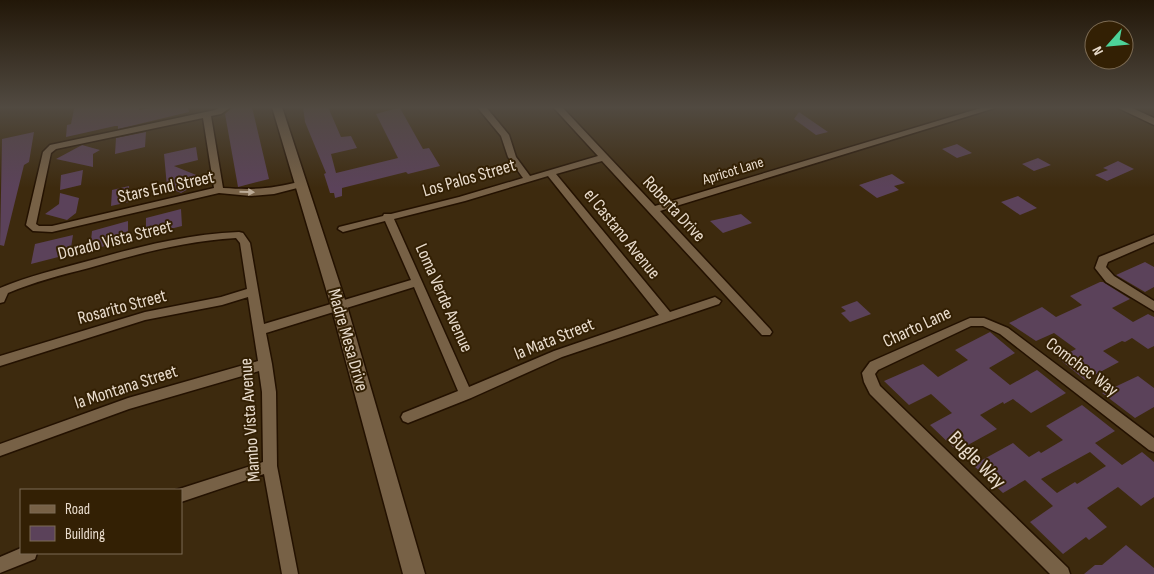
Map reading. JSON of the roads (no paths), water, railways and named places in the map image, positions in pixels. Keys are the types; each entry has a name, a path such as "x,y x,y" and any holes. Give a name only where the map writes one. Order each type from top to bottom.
{"street":[{"name":"Stars End Street","path":"115,134 53,147 47,152 31,225 37,229 52,228 219,190 250,193 274,191 302,184"},
{"path":"210,134 219,190"},
{"name":"Madre Mesa Drive","path":"286,134 339,306 414,574"},
{"path":"504,134 512,157 528,179"},
{"name":"Roberta Drive","path":"582,134 766,332"},
{"name":"Apricot Lane","path":"653,210 905,134"},
{"name":"Los Palos Street","path":"343,229 388,216 462,199 604,157"},
{"name":"el Castano Avenue","path":"550,173 668,318"},
{"name":"Loma Verde Avenue","path":"388,216 466,394"},
{"name":"Dorado Vista Street","path":"1,295 23,282 149,247 221,235 239,235"},
{"name":"Mambo Vista Avenue","path":"239,235 245,243 266,364 270,392 270,466 290,574"},
{"path":"1154,238 1103,260 1100,268 1110,279 1154,307"},
{"path":"260,330 418,282"},
{"name":"Rosarito Street","path":"0,362 145,316 222,301 254,291"},
{"name":"la Mata Street","path":"408,417 558,354 715,301"},
{"name":"Charto Lane","path":"868,373 874,366 970,322 984,322"},
{"name":"Comchec Way","path":"984,322 1004,331 1154,446"},
{"name":"la Montana Street","path":"0,450 110,410 266,364"},
{"name":"Bugle Way","path":"868,373 870,382 875,390 1062,574"},
{"path":"182,495 270,466"},
{"path":"0,565 27,554"}]}
